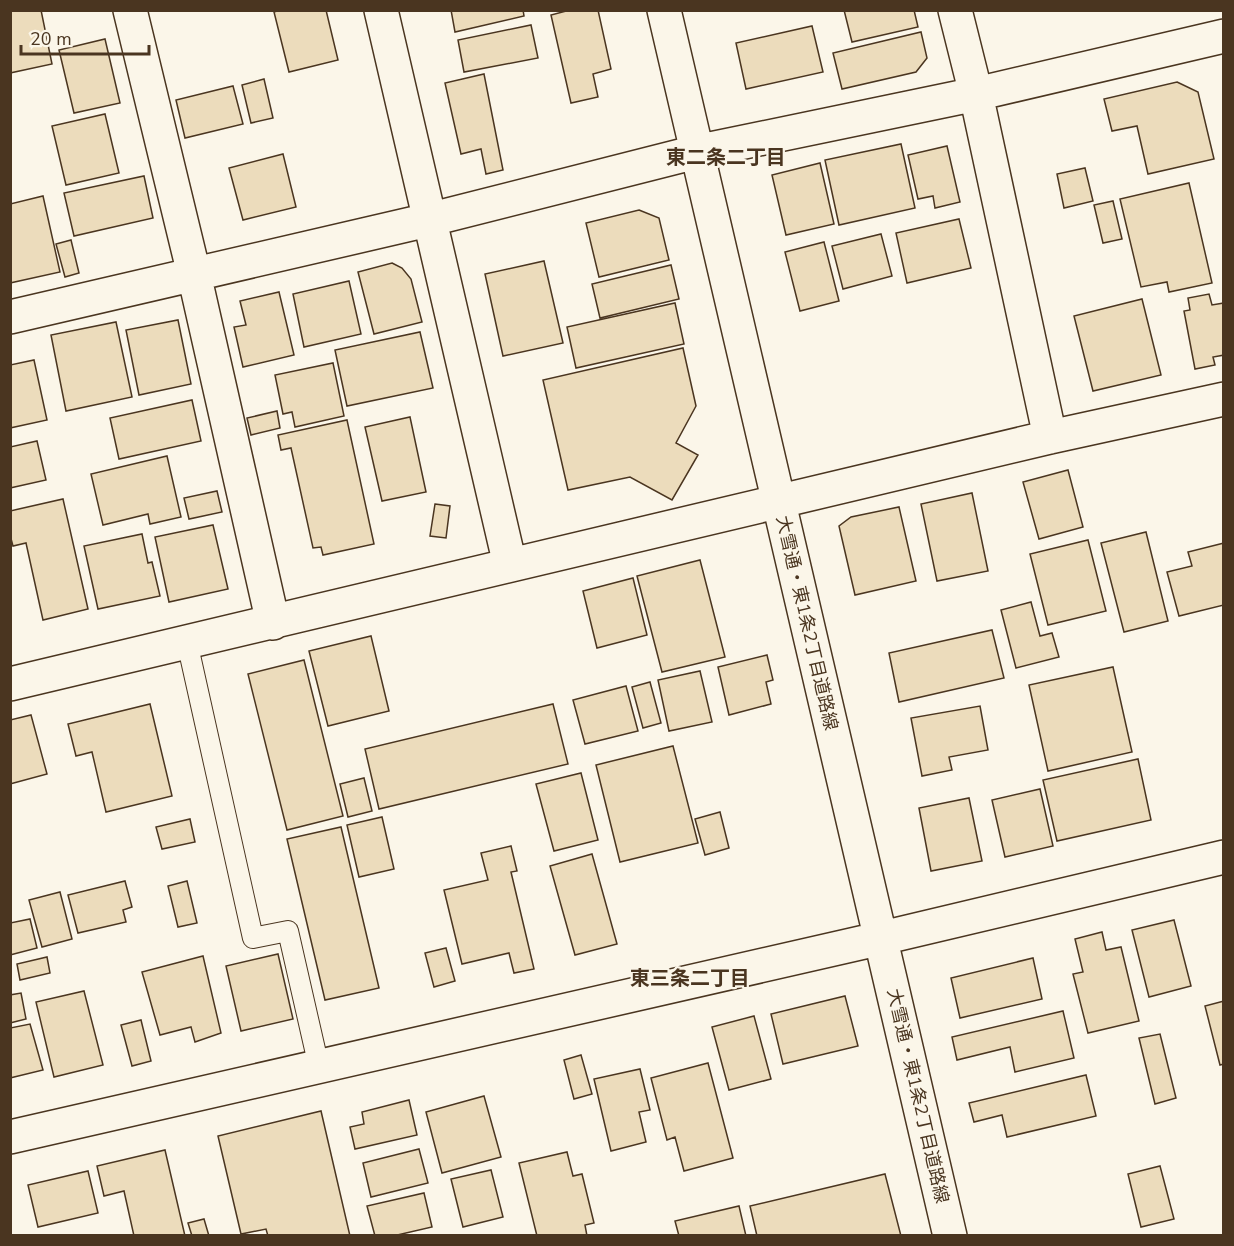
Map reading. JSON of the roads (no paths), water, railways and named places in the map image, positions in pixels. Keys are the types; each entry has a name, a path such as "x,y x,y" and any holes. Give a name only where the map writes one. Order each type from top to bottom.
{"street":[{"path":"130,10 194,274 273,623"},
{"path":"381,10 510,565"},
{"name":"大雪通・東1条2丁目道路線","path":"664,10 950,1236"},
{"path":"955,10 976,94 1050,438"},
{"path":"10,317 428,220 696,152 976,94 1224,35 1218,10"},
{"path":"10,684 1224,399"},
{"path":"10,1137 882,938 1224,857"}],"lane":[{"path":"187,642 253,938 288,930 319,1067"}],"district":[{"name":"東二条二丁目","path":"726,157"},
{"name":"東三条二丁目","path":"690,978"}]}
